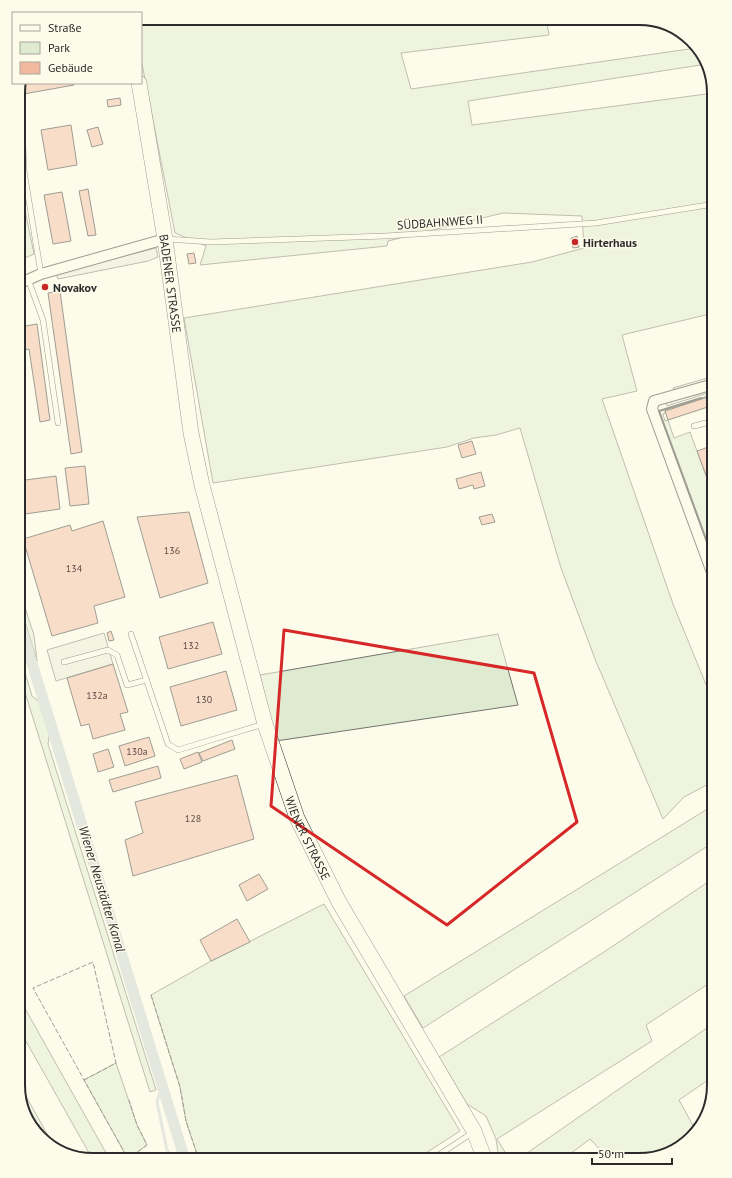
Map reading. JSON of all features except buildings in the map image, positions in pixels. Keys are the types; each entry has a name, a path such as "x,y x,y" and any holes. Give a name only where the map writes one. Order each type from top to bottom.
{"main road":[{"name":"BADENER STRASSE","path":"139,84 165,239 191,432 202,485"},
{"name":"WIENER STRASSE","path":"202,485 265,724 297,818 339,902 474,1131 483,1153"}],"street":[{"path":"25,280 41,274 165,239"},
{"path":"707,386 654,401 652,409 707,559"}],"lane":[{"path":"25,177 41,274"},
{"name":"SÜDBAHNWEG II","path":"165,239 211,242 385,236 596,223 707,205"},
{"path":"28,279 43,320 58,423"},
{"path":"694,426 707,423"},
{"path":"131,634 168,744 178,750 265,724"},
{"path":"64,662 108,650 117,655 127,685 147,680"},
{"path":"441,1153 474,1131"}],"highlighted area":[{"path":"284,630 534,673 577,822 447,925 271,806"}],"green space":[{"path":"142,25 547,25 549,35 401,53 411,89 691,49 696,55 701,65 468,101 472,125 707,94 707,315 622,335 637,391 602,399 673,604 707,687 707,785 684,797 663,819 595,659 561,568 520,428 496,435 474,438 447,447 213,483 184,318 532,262 584,248 582,216 503,213 388,241 387,246 200,265 206,246 175,233 142,64"},
{"path":"25,210 34,254 25,258"},
{"path":"707,396 665,411 663,414 665,421 668,420 674,438 690,432 707,478 707,542 659,411"},
{"path":"25,607 34,635 37,661 25,622"},
{"path":"498,634 518,705 276,741 260,675"},
{"path":"25,672 32,696 42,704 50,730 48,744 156,1090 150,1092 25,692"},
{"path":"707,809 707,846 423,1028 404,996"},
{"path":"707,883 707,985 646,1025 652,1041 497,1139 506,1153 498,1153 496,1139 486,1116 467,1104 439,1057 604,952"},
{"path":"324,904 460,1131 426,1153 197,1153 186,1121 180,1087 151,995 211,961"},
{"path":"25,1008 106,1153 89,1153 25,1039"},
{"path":"707,1028 707,1081 679,1100 693,1126 677,1142 652,1152 603,1153 590,1139 571,1153 527,1153"},
{"path":"116,1063 137,1125 147,1145 136,1153 125,1153 84,1080"},
{"path":"26,1096 49,1136 36,1123"}],"shaded area":[{"path":"156,248 158,257 148,261 58,279 56,273"},
{"path":"707,378 707,382 674,391 673,388"},
{"path":"707,389 707,393 667,406 666,402"},
{"path":"104,633 113,664 56,681 47,650"}],"waterway":[{"name":"Wiener Neustädter Kanal","path":"25,641 183,1153"},
{"path":"162,1085 157,1102 167,1150 169,1153"}],"fence":[{"path":"93,962 116,1063 84,1080 33,988 93,962"},
{"path":"151,995 180,1087 186,1121 197,1153"},
{"path":"84,1080 125,1153"},
{"path":"129,1100 137,1125 147,1145 136,1153"}],"wall":[{"path":"701,398 659,411 707,542"}],"place":[{"name":"Hirterhaus","path":"575,242"},
{"name":"Novakov","path":"45,287"}]}
